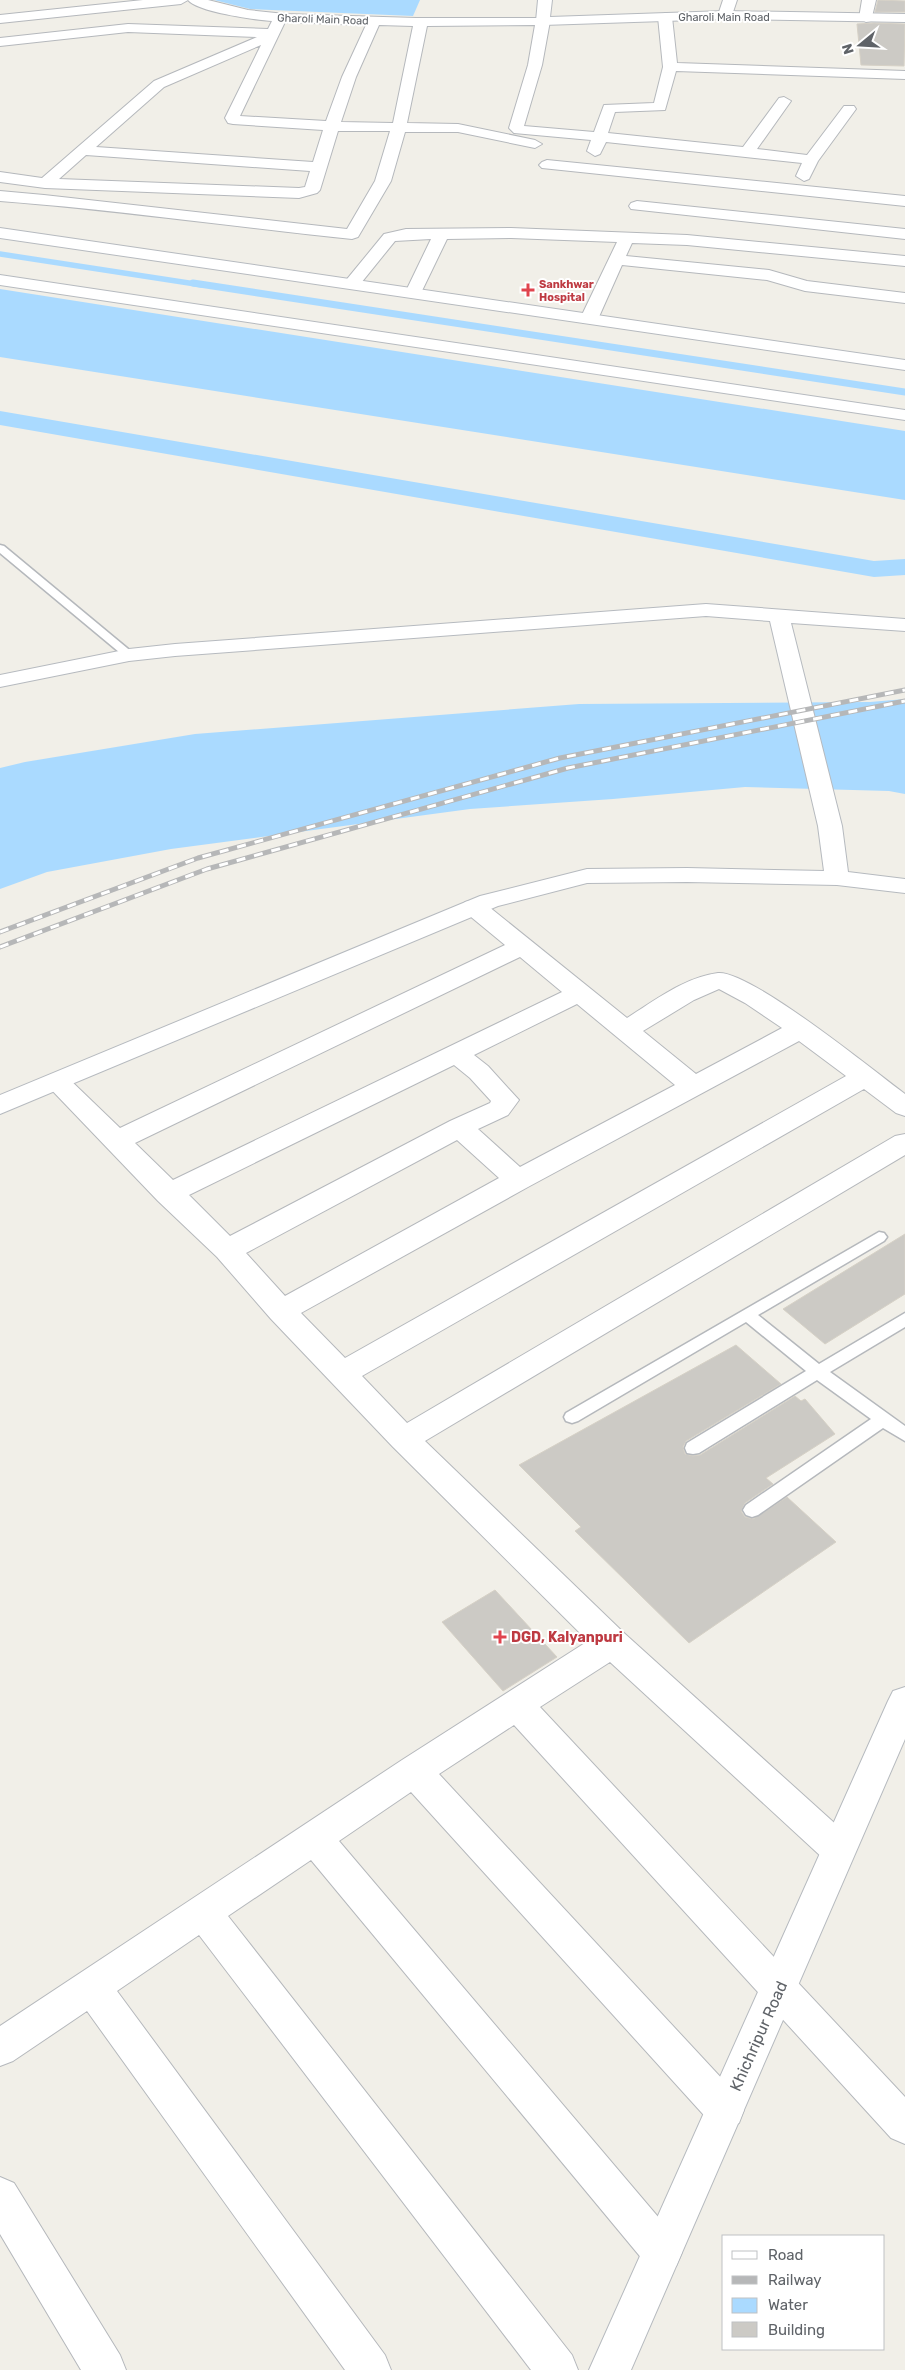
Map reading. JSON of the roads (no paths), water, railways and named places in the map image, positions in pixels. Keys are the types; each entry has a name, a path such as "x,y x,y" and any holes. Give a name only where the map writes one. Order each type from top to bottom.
{"street":[{"path":"0,19 181,0"},
{"name":"Gharoli Main Road","path":"195,0 232,12 281,17 374,21 543,21 725,16 905,18"},
{"path":"545,0 535,64 516,128 662,142 811,160"},
{"path":"725,16 726,5 730,0"},
{"path":"866,18 869,0"},
{"path":"281,17 232,118 233,120 332,126 458,128 515,141 612,153"},
{"path":"595,151 609,108 658,108 670,67 665,17"},
{"path":"0,177 45,183 299,193 312,190 354,65 369,40 374,21"},
{"path":"352,234 383,181 400,126 421,22"},
{"path":"0,42 128,28 274,34"},
{"path":"45,183 159,84 182,72 274,34"},
{"path":"670,67 905,75"},
{"path":"746,153 784,101"},
{"path":"798,190 811,160 849,109"},
{"path":"589,319 626,237 662,142"},
{"path":"81,150 319,167"},
{"path":"548,165 652,165 798,190 905,201"},
{"path":"0,196 52,200 265,226 390,237 406,234 511,233 626,237 687,240 905,261"},
{"path":"637,206 905,234"},
{"path":"0,233 905,365"},
{"path":"414,293 441,234"},
{"path":"350,284 390,237"},
{"path":"616,260 769,275 805,286 905,298"},
{"path":"0,280 905,416"},
{"path":"0,681 129,655 176,650 706,610 905,625"},
{"path":"780,615 830,826 837,878"},
{"path":"0,1105 489,901 587,876 687,875 837,878 905,886"},
{"path":"474,907 695,1087"},
{"path":"118,1140 522,946"},
{"path":"626,1030 702,986 722,980 738,986 801,1029 863,1078 905,1107"},
{"path":"168,1194 580,993"},
{"path":"281,1311 518,1180 801,1029"},
{"path":"227,1250 459,1127 499,1109 506,1100 479,1072 455,1053"},
{"path":"343,1373 863,1078"},
{"path":"57,1082 118,1140 168,1194 227,1250 281,1311 343,1373 404,1439 612,1643 838,1849"},
{"path":"459,1127 518,1180"},
{"path":"404,1439 905,1143"},
{"path":"0,2048 414,1771 612,1643"},
{"name":"Khichripur Road","path":"610,2370 779,1989 838,1849 905,1702"},
{"path":"516,1704 905,2125"},
{"path":"414,1771 725,2110"},
{"path":"315,1838 662,2252"},
{"path":"204,1912 557,2370"},
{"path":"92,1987 370,2370"},
{"path":"3,2211 105,2370"}],"lane":[{"path":"0,548 129,655"},
{"path":"572,1417 879,1237"},
{"path":"747,1314 818,1372 905,1435"},
{"path":"693,1448 905,1319"},
{"path":"752,1510 884,1419"}],"water":[{"path":"214,0 420,0 413,16 250,9"},
{"path":"0,289 905,431 905,500 0,357"},
{"path":"905,699 905,794 889,791 745,787 470,809 171,849 47,872 0,889 0,768 25,762 195,734 579,704 870,702"}],"waterway":[{"path":"0,254 202,285"},
{"path":"193,283 905,392"},
{"path":"0,418 874,569 905,567"}],"railway":[{"path":"0,932 198,858 560,758 905,690"},
{"path":"0,947 207,869 568,768 905,701"}],"place":[{"name":"Sankhwar Hospital","path":"528,290"},
{"name":"DGD, Kalyanpuri","path":"500,1637"}]}
